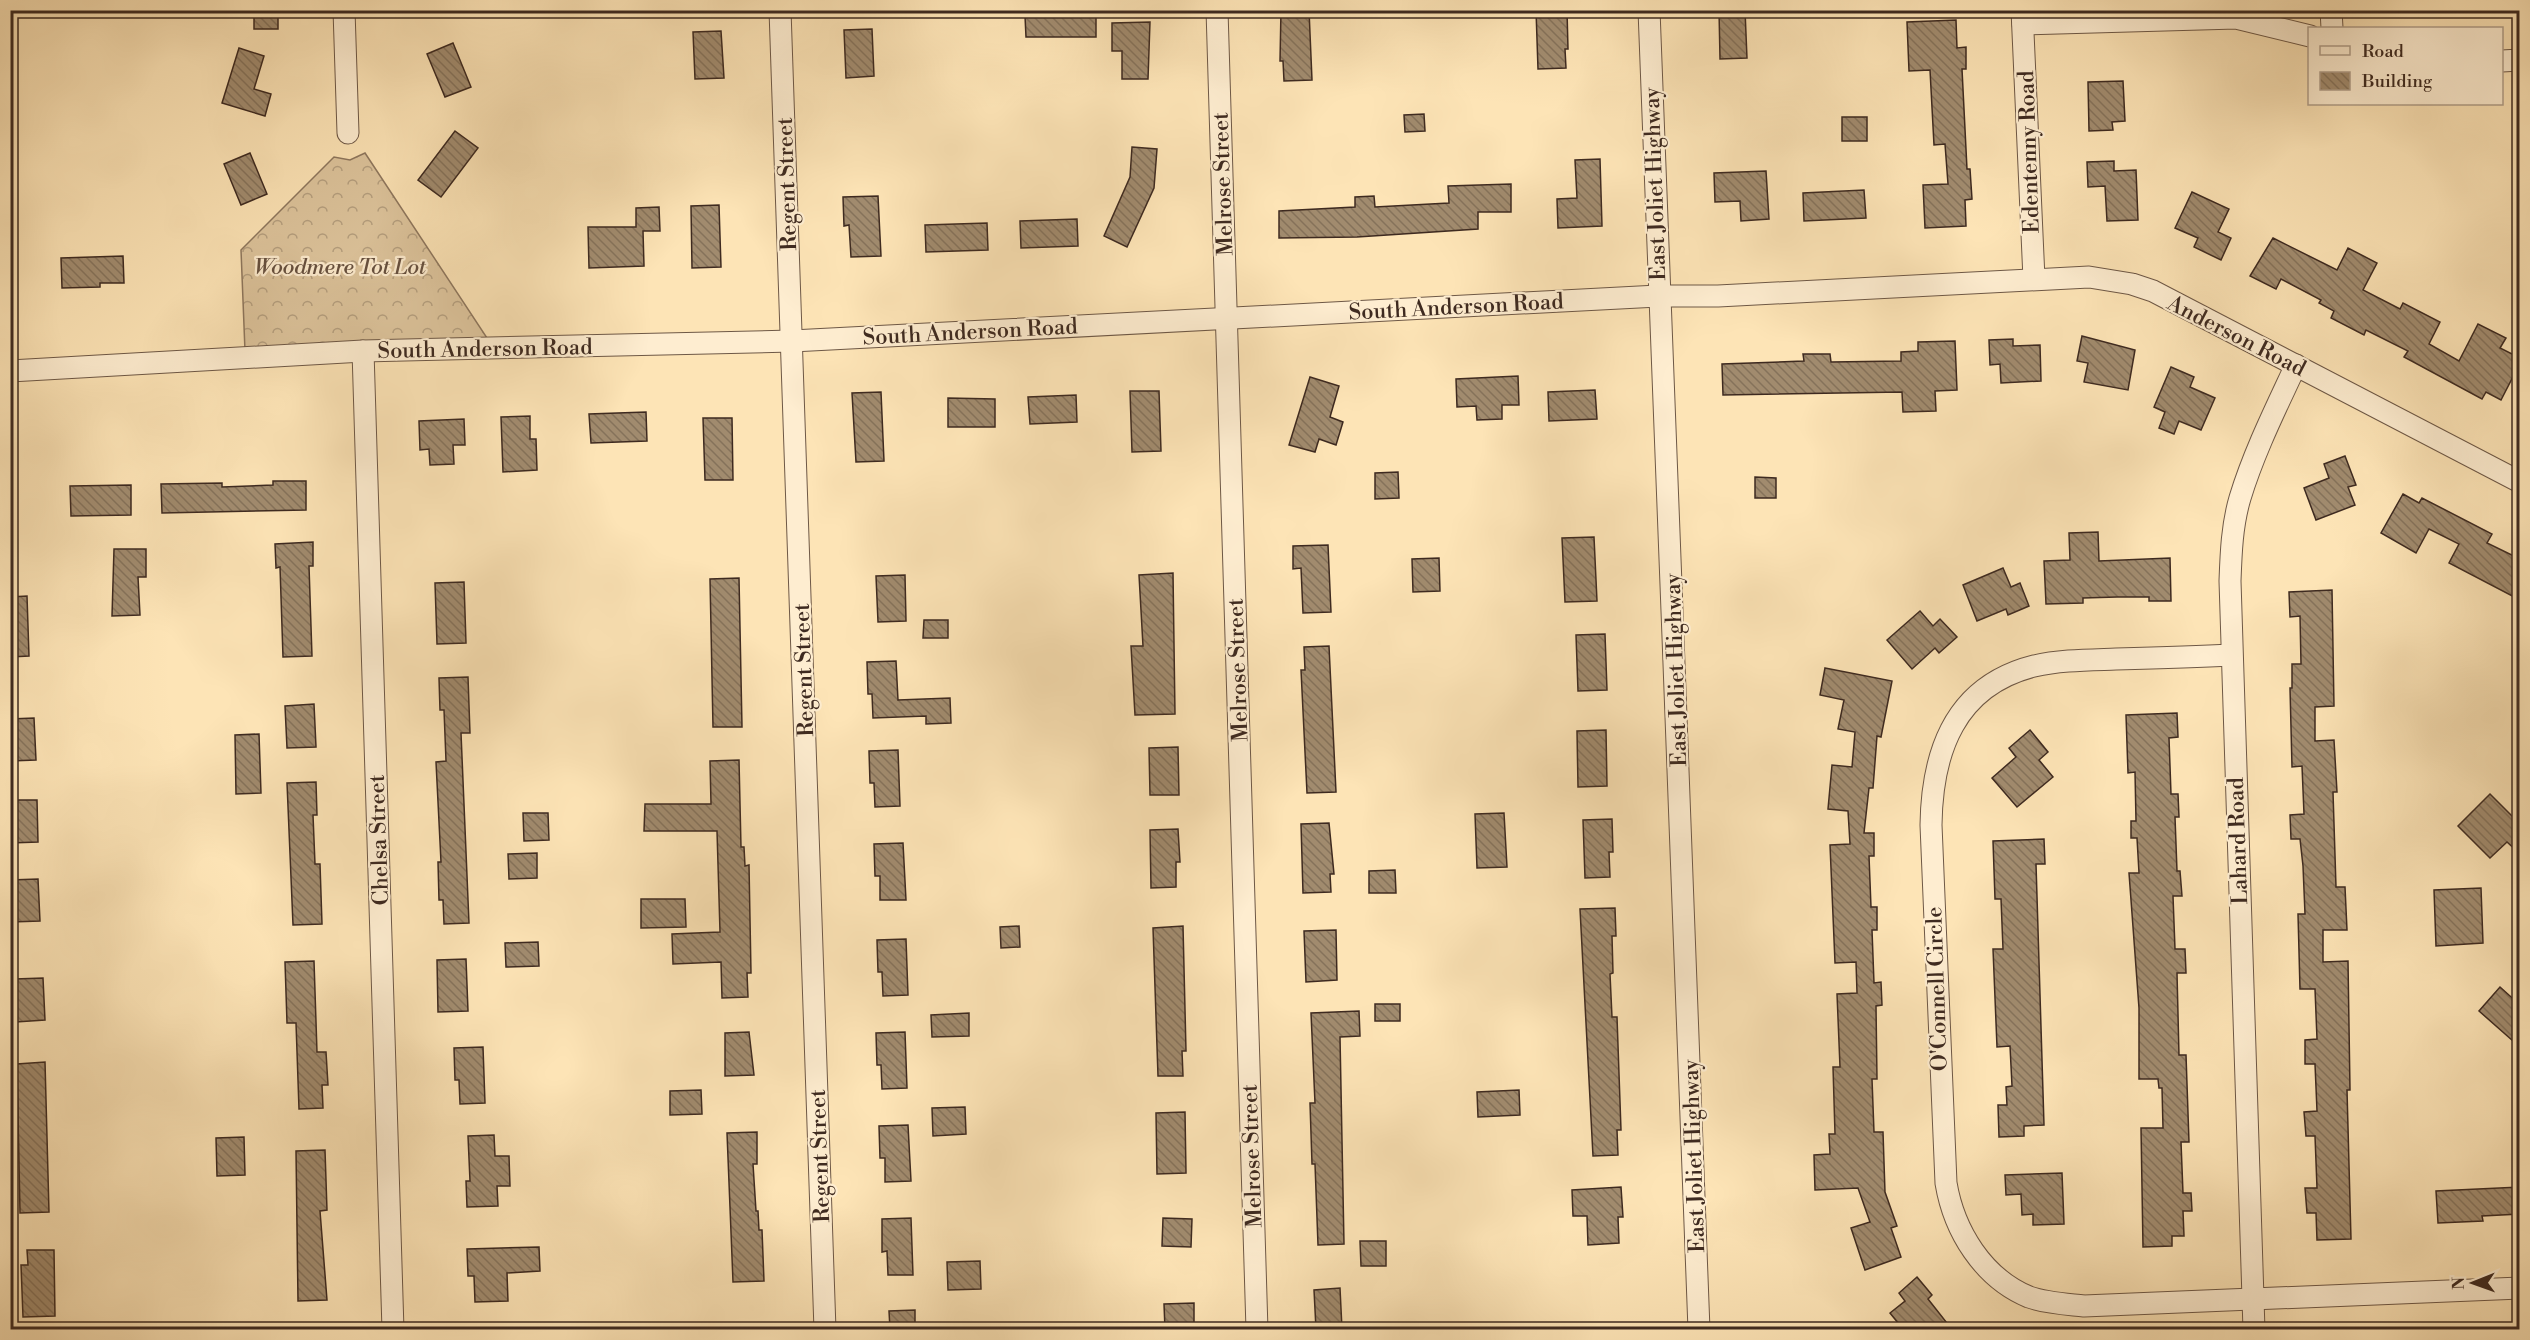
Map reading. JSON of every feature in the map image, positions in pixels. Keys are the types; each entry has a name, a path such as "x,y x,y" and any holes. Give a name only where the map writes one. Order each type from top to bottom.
{"street":[{"path":"344,10 348,133"},
{"name":"Regent Street","path":"780,10 825,1329"},
{"name":"Melrose Street","path":"1216,10 1257,1329"},
{"name":"East Joliet Highway","path":"1649,10 1658,296 1687,955 1698,1329"},
{"path":"2331,10 2332,27"},
{"path":"2023,17 2236,18 2308,36"},
{"name":"Edentenny Road","path":"2023,17 2034,279"},
{"path":"2503,61 2520,60"},
{"name":"Anderson Road","path":"1930,285 2089,276 2132,284 2153,291 2520,482"},
{"name":"South Anderson Road","path":"10,371 363,351 792,341 1227,317 1930,285"},
{"name":"Chelsa Street","path":"363,351 393,1329"},
{"name":"Lahard Road","path":"2254,1329 2230,655 2231,555 2240,499 2260,443 2296,365"},
{"name":"O'Connell Circle","path":"2230,655 2068,661 2033,666 1999,680 1984,690 1954,722 1935,769 1931,796 1939,1071 1949,1201 1963,1238 2000,1281 2030,1297 2075,1305 2520,1288"}],"green space":[{"name":"Woodmere Tot Lot","path":"365,153 489,341 245,351 241,250 334,157 350,160"}],"building":[{"path":"254,10 278,10 278,29 254,29"},
{"path":"1281,10 1309,10 1312,80 1284,81 1283,61 1280,61"},
{"path":"1536,10 1567,10 1566,68 1538,69"},
{"path":"1719,10 1745,10 1747,58 1720,59"},
{"path":"1096,13 1096,37 1026,37 1025,16"},
{"path":"1956,20 1957,48 1966,47 1966,69 1962,69 1967,169 1970,169 1972,199 1965,200 1966,226 1925,228 1923,185 1948,184 1945,144 1934,145 1930,70 1909,71 1907,22"},
{"path":"1150,22 1148,79 1122,79 1122,51 1112,51 1112,23"},
{"path":"872,29 874,76 846,78 844,30"},
{"path":"721,31 724,78 695,79 693,32"},
{"path":"453,43 471,87 445,97 427,54"},
{"path":"239,48 264,56 254,89 271,94 265,116 222,103"},
{"path":"2123,81 2125,121 2112,122 2113,130 2089,131 2088,82"},
{"path":"1424,114 1425,131 1405,132 1404,115"},
{"path":"1842,117 1867,117 1867,141 1842,141"},
{"path":"455,131 478,148 441,197 418,180"},
{"path":"1132,147 1157,149 1154,188 1127,247 1104,236 1130,177"},
{"path":"250,153 267,194 241,205 224,164"},
{"path":"1600,159 1602,226 1558,228 1557,199 1577,198 1575,160"},
{"path":"2114,161 2114,171 2136,170 2138,220 2107,221 2105,186 2088,187 2087,162"},
{"path":"1766,171 1769,219 1741,221 1740,201 1715,202 1714,173"},
{"path":"1511,184 1511,212 1478,212 1478,229 1357,237 1279,238 1279,211 1355,207 1355,197 1374,196 1375,207 1449,203 1448,186"},
{"path":"1864,190 1866,218 1804,221 1803,193"},
{"path":"2192,192 2229,209 2218,232 2231,238 2221,260 2194,247 2198,238 2175,228"},
{"path":"878,196 881,256 851,257 849,225 844,226 843,197"},
{"path":"719,205 721,267 692,268 691,206"},
{"path":"659,207 660,231 643,231 644,266 589,268 588,227 636,227 636,208"},
{"path":"1077,219 1078,246 1021,248 1020,221"},
{"path":"987,223 988,250 926,252 925,225"},
{"path":"2273,238 2337,270 2348,248 2377,263 2363,290 2400,309 2403,303 2440,322 2429,344 2459,361 2478,324 2506,338 2500,348 2520,358 2520,363 2501,400 2486,392 2482,399 2404,357 2408,351 2366,330 2364,335 2331,318 2334,311 2319,303 2321,300 2281,279 2276,289 2250,276"},
{"path":"123,256 124,283 100,283 100,287 62,288 61,258"},
{"path":"2082,336 2135,350 2128,390 2084,382 2088,363 2077,361"},
{"path":"2013,339 2013,346 2040,345 2041,381 2001,383 2000,364 1990,365 1989,340"},
{"path":"1955,341 1957,390 1935,391 1936,411 1903,412 1902,392 1723,395 1722,364 1804,361 1803,354 1830,354 1831,362 1901,361 1901,352 1918,351 1918,342"},
{"path":"2171,367 2194,377 2190,387 2215,398 2201,430 2179,421 2174,434 2159,428 2165,412 2154,407"},
{"path":"1518,376 1519,405 1502,405 1502,419 1477,420 1476,406 1457,407 1456,379"},
{"path":"1310,377 1339,386 1330,417 1343,422 1336,445 1319,439 1315,452 1289,445"},
{"path":"1595,390 1597,419 1549,421 1548,392"},
{"path":"1130,391 1159,391 1161,451 1132,452"},
{"path":"881,392 884,461 856,462 852,393"},
{"path":"1076,395 1077,422 1030,424 1028,397"},
{"path":"948,398 995,399 995,427 948,427"},
{"path":"646,412 647,441 591,443 589,414"},
{"path":"530,416 530,439 536,439 537,470 503,472 501,417"},
{"path":"703,418 732,418 733,480 705,480"},
{"path":"464,419 465,445 453,445 454,464 430,465 429,449 420,450 419,421"},
{"path":"2345,456 2356,485 2348,487 2355,505 2316,520 2304,488 2329,478 2324,464"},
{"path":"1398,472 1399,498 1375,499 1375,473"},
{"path":"1755,477 1776,478 1776,498 1755,498"},
{"path":"273,481 306,481 306,510 162,513 161,484 222,483 222,487 273,485"},
{"path":"131,485 131,515 71,516 70,486"},
{"path":"2403,494 2419,503 2422,498 2492,534 2487,543 2520,559 2520,600 2449,563 2459,544 2429,529 2416,553 2381,533"},
{"path":"2098,532 2099,561 2170,558 2171,601 2149,601 2149,597 2117,597 2083,598 2083,603 2046,604 2044,561 2070,560 2069,533"},
{"path":"1594,537 1597,601 1565,602 1562,538"},
{"path":"313,542 313,566 309,566 312,656 283,657 280,567 276,568 275,544"},
{"path":"1328,545 1331,612 1303,613 1301,568 1293,569 1293,546"},
{"path":"114,549 146,549 146,577 138,577 140,615 112,616"},
{"path":"1439,558 1440,591 1413,592 1412,559"},
{"path":"2003,568 2011,587 2020,583 2029,606 2008,615 2006,609 1977,621 1963,585"},
{"path":"1173,573 1175,714 1135,715 1131,646 1143,646 1139,575"},
{"path":"905,575 906,621 878,622 876,576"},
{"path":"739,578 742,727 713,727 710,579"},
{"path":"464,582 466,643 437,644 435,583"},
{"path":"2332,590 2334,706 2315,707 2315,741 2334,740 2337,792 2333,792 2336,887 2345,887 2347,930 2323,930 2323,962 2348,961 2350,1090 2347,1090 2351,1239 2317,1240 2316,1213 2307,1213 2305,1188 2317,1188 2315,1136 2306,1136 2304,1112 2317,1111 2315,1064 2305,1064 2305,1040 2317,1039 2315,989 2300,989 2298,914 2305,914 2303,866 2300,839 2291,839 2290,815 2304,814 2302,766 2292,767 2290,688 2292,688 2292,664 2301,664 2300,616 2290,617 2289,592"},
{"path":"27,596 29,656 10,657 10,597"},
{"path":"1920,611 1933,626 1940,619 1957,637 1939,653 1935,648 1912,669 1887,640"},
{"path":"924,620 948,620 948,638 923,638"},
{"path":"1605,634 1607,690 1578,691 1576,635"},
{"path":"1329,646 1336,792 1307,793 1301,670 1305,670 1304,647"},
{"path":"896,661 898,700 950,698 951,723 926,724 926,716 873,718 872,694 868,694 867,662"},
{"path":"1825,668 1892,681 1881,737 1877,736 1873,788 1869,788 1864,833 1874,833 1874,856 1869,856 1871,907 1877,907 1877,930 1872,930 1874,983 1881,982 1882,1005 1876,1006 1877,1079 1872,1079 1874,1132 1883,1132 1885,1192 1897,1226 1891,1228 1901,1257 1865,1270 1851,1228 1870,1222 1858,1188 1815,1190 1814,1155 1830,1154 1829,1134 1835,1134 1833,1067 1840,1067 1837,994 1857,993 1856,962 1835,963 1830,845 1850,844 1848,811 1828,809 1832,765 1852,767 1855,732 1838,729 1844,700 1820,695"},
{"path":"468,677 470,733 461,733 469,923 444,924 443,900 439,900 438,862 441,862 436,762 446,761 444,710 440,710 439,678"},
{"path":"314,704 316,747 287,748 285,706"},
{"path":"2177,713 2178,737 2169,738 2171,794 2178,794 2179,817 2175,817 2177,871 2180,871 2182,896 2173,896 2175,949 2185,949 2186,973 2177,973 2179,1055 2186,1055 2189,1142 2181,1142 2183,1193 2191,1193 2192,1211 2183,1211 2184,1236 2172,1236 2172,1246 2143,1247 2141,1128 2163,1128 2162,1088 2159,1088 2158,1079 2139,1079 2139,1008 2129,873 2139,873 2137,838 2131,838 2131,821 2136,821 2135,772 2128,773 2126,715"},
{"path":"34,718 36,760 10,761 10,719"},
{"path":"1606,730 1607,786 1578,787 1577,731"},
{"path":"2030,730 2048,752 2039,760 2053,777 2017,807 1992,778 2016,757 2009,748"},
{"path":"259,734 261,793 236,794 235,735"},
{"path":"1178,747 1179,795 1150,795 1149,748"},
{"path":"898,750 900,806 875,807 874,783 870,783 869,751"},
{"path":"739,760 741,847 744,847 745,866 749,865 751,973 747,973 748,997 722,998 721,962 673,964 672,934 720,932 717,831 644,831 645,804 711,804 710,761"},
{"path":"316,782 317,815 313,815 315,864 320,864 322,924 293,925 287,783"},
{"path":"2490,794 2512,816 2520,808 2520,854 2507,842 2490,858 2458,826"},
{"path":"10,800 37,800 38,842 10,843"},
{"path":"523,813 548,813 549,840 524,841"},
{"path":"1504,813 1507,867 1477,868 1475,814"},
{"path":"1612,819 1613,852 1609,852 1610,877 1585,878 1583,820"},
{"path":"1329,823 1334,874 1330,874 1331,892 1303,893 1301,824"},
{"path":"1178,829 1180,862 1176,862 1176,887 1151,888 1150,830"},
{"path":"2044,839 2045,864 2036,864 2044,1125 2024,1126 2024,1136 1999,1137 1998,1105 2007,1105 2006,1087 2012,1086 2010,1046 1997,1047 1993,949 2003,949 2001,899 1995,899 1993,841"},
{"path":"903,843 906,900 880,900 880,876 875,876 874,844"},
{"path":"537,853 537,878 509,879 508,854"},
{"path":"1395,870 1396,893 1369,893 1369,871"},
{"path":"38,879 40,921 11,922 10,880"},
{"path":"2481,888 2483,943 2436,946 2434,890"},
{"path":"641,899 685,899 686,927 641,928"},
{"path":"1615,908 1616,936 1612,936 1613,973 1610,974 1612,1017 1617,1017 1621,1130 1617,1130 1618,1155 1593,1156 1580,909"},
{"path":"1019,926 1020,947 1001,948 1000,927"},
{"path":"1183,926 1186,1051 1182,1051 1183,1076 1158,1076 1153,928"},
{"path":"1336,930 1337,980 1306,982 1304,931"},
{"path":"906,939 908,995 883,996 882,972 878,972 877,940"},
{"path":"538,942 539,966 506,967 505,943"},
{"path":"466,959 468,1011 438,1012 437,960"},
{"path":"314,961 317,1052 326,1052 328,1085 322,1085 323,1108 299,1109 296,1023 287,1023 285,962"},
{"path":"43,978 45,1020 16,1022 15,979"},
{"path":"2500,987 2520,1005 2520,1033 2513,1041 2479,1011"},
{"path":"1375,1004 1400,1004 1400,1021 1375,1021"},
{"path":"1359,1011 1360,1036 1340,1037 1344,1244 1318,1245 1310,1103 1315,1103 1311,1013"},
{"path":"969,1013 969,1036 932,1037 931,1015"},
{"path":"749,1032 754,1075 725,1076 725,1033"},
{"path":"905,1032 907,1088 882,1089 881,1065 877,1065 876,1033"},
{"path":"483,1047 485,1103 460,1104 459,1080 455,1080 454,1048"},
{"path":"45,1062 49,1212 20,1213 17,1064"},
{"path":"701,1090 702,1114 670,1115 670,1091"},
{"path":"1519,1090 1520,1115 1478,1117 1477,1092"},
{"path":"965,1107 966,1134 933,1136 932,1108"},
{"path":"1185,1112 1186,1173 1157,1174 1156,1113"},
{"path":"908,1125 911,1181 885,1182 885,1158 880,1158 879,1126"},
{"path":"757,1132 757,1164 753,1164 756,1211 758,1211 759,1230 762,1230 764,1281 733,1282 727,1133"},
{"path":"494,1135 495,1156 509,1156 510,1186 497,1186 498,1206 467,1207 466,1181 470,1181 468,1136"},
{"path":"244,1137 245,1175 217,1176 216,1138"},
{"path":"325,1150 327,1210 320,1211 327,1300 298,1301 296,1151"},
{"path":"2062,1173 2064,1224 2033,1225 2033,1214 2022,1215 2021,1194 2006,1195 2005,1175"},
{"path":"1621,1187 1623,1217 1618,1217 1619,1243 1588,1245 1587,1216 1573,1216 1572,1190"},
{"path":"2520,1187 2520,1214 2482,1216 2483,1221 2438,1223 2436,1191"},
{"path":"911,1218 913,1275 888,1275 887,1251 882,1252 882,1219"},
{"path":"1163,1218 1192,1219 1191,1247 1162,1246"},
{"path":"1360,1241 1386,1241 1386,1266 1361,1266"},
{"path":"539,1247 540,1271 507,1273 508,1301 475,1302 474,1276 468,1276 467,1249"},
{"path":"27,1250 54,1250 55,1316 23,1317 21,1265 28,1265"},
{"path":"980,1261 981,1289 948,1290 947,1262"},
{"path":"1917,1277 1932,1295 1928,1299 1947,1323 1939,1329 1903,1329 1890,1313 1905,1301 1899,1293"},
{"path":"1340,1288 1342,1329 1316,1329 1314,1290"},
{"path":"1194,1303 1194,1329 1165,1329 1164,1304"},
{"path":"915,1310 915,1329 890,1329 889,1311"}]}
